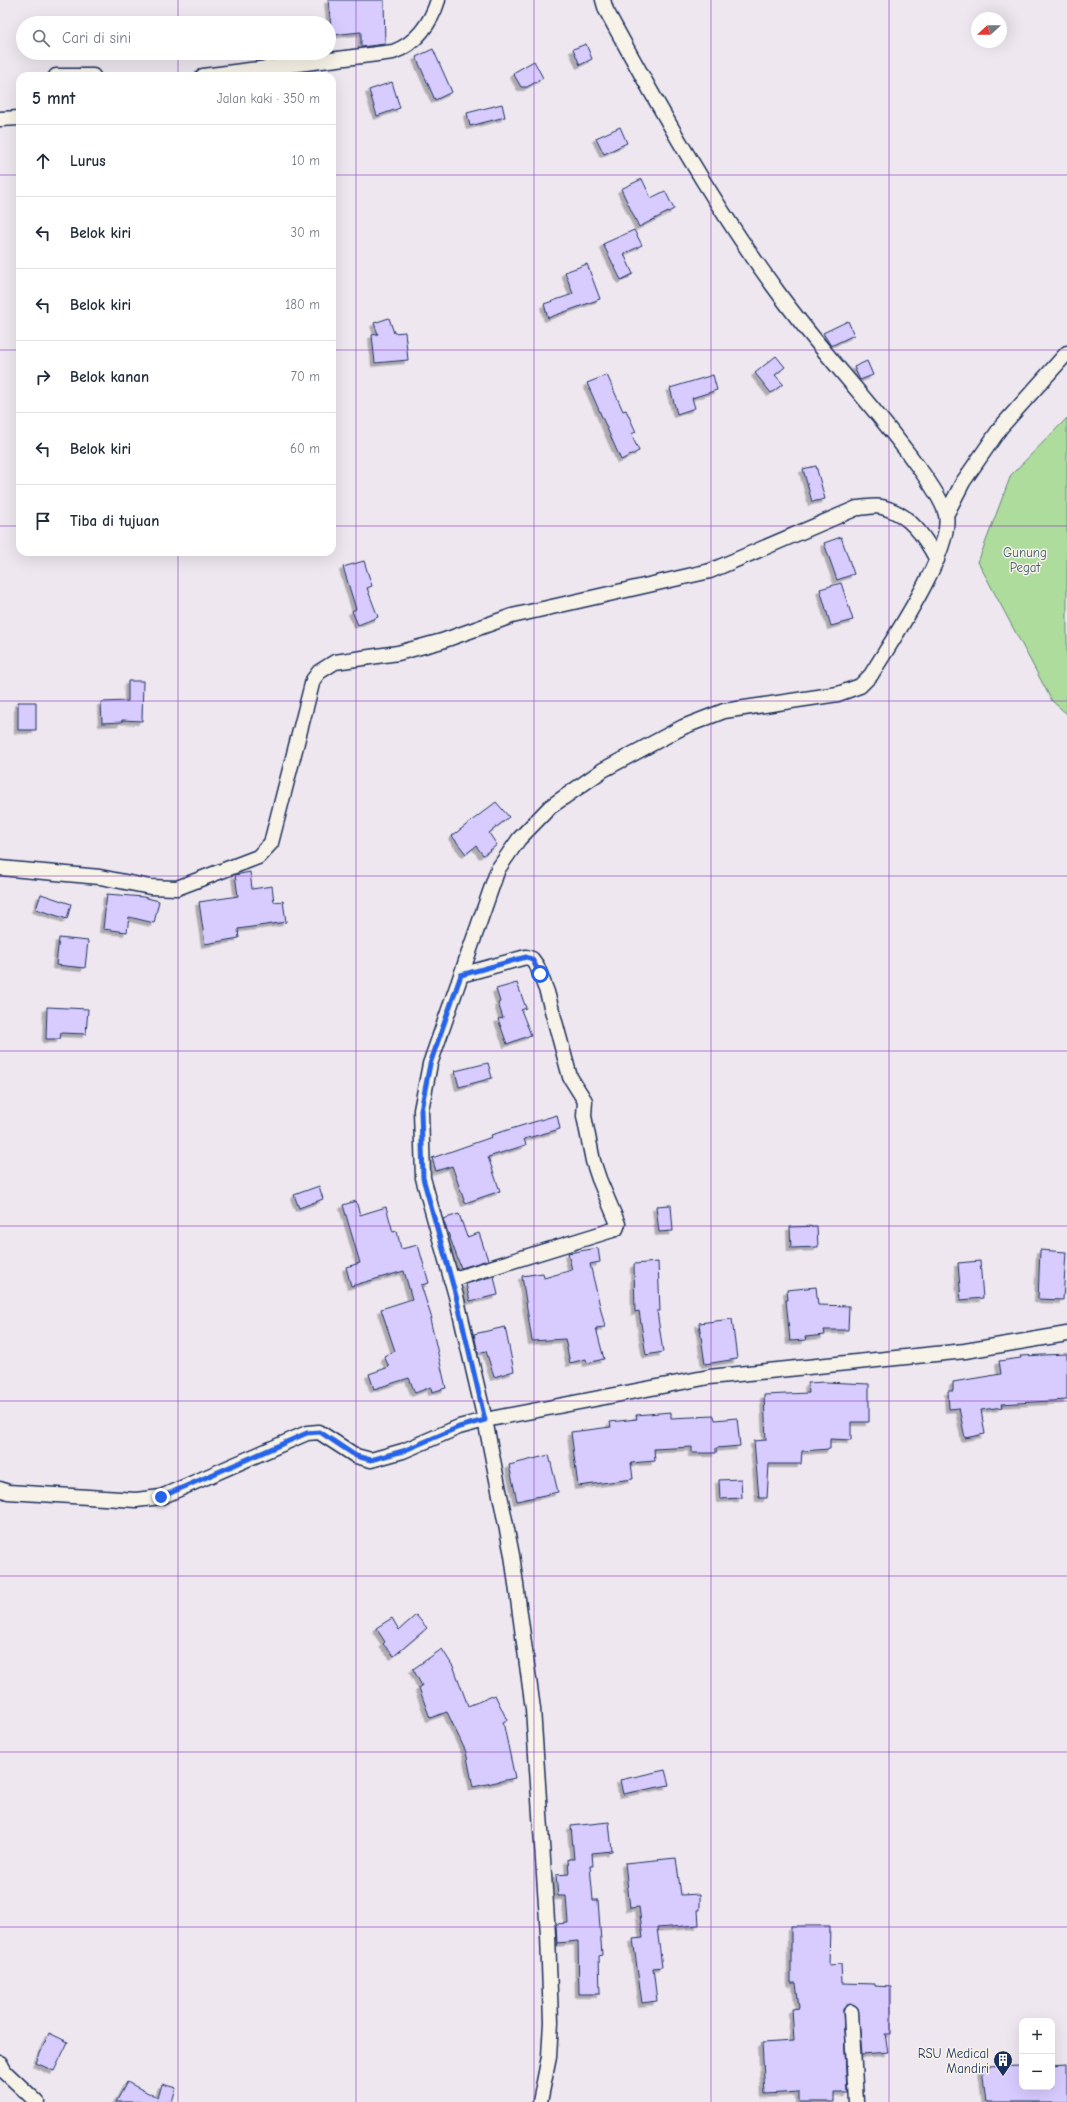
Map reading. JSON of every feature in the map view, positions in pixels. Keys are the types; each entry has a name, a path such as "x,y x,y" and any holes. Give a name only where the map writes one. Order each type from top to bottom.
{"street":[{"path":"336,59 393,52 404,48 424,29 435,11 438,0"},
{"path":"603,0 606,10 663,116 747,249 778,292 901,442 930,483 946,515"},
{"path":"235,72 330,60"},
{"path":"0,119 16,118"},
{"path":"540,2102 549,2057 551,2022 548,1934 533,1709 512,1556 485,1420 451,1280 423,1178 421,1110 430,1064 498,869 519,839 550,807 603,770 683,727 724,711 838,694 860,686 872,675 922,591 937,560 944,540 946,515 964,482 1001,427 1067,353"},
{"path":"0,868 100,877 150,888 177,888 258,857 271,843 313,680 318,672 335,662 398,653 442,641 512,616 710,571 857,508 881,506 902,515 926,539 937,560"},
{"path":"451,1280 616,1229 618,1224 593,1161 584,1116 585,1101 570,1077 547,992 537,966 532,959 526,957 461,975"},
{"path":"0,1489 8,1492 136,1500 161,1497 307,1433 320,1432 356,1456 371,1460 403,1451 459,1427 485,1420 709,1377 965,1351 1067,1334"},
{"path":"852,2012 856,2102"},
{"path":"0,2063 5,2072 37,2102"}],"green space":[{"name":"Gunung Pegat","path":"1067,418 1067,714 1052,701 978,562 1011,475"}],"building":[{"path":"328,0 384,0 385,44 361,47 361,32 336,35 336,16 330,16"},
{"path":"586,44 592,59 580,65 573,49"},
{"path":"433,49 452,92 435,100 416,57"},
{"path":"534,61 543,78 527,87 521,87 513,73"},
{"path":"392,82 400,108 377,116 369,90"},
{"path":"502,104 505,117 470,126 467,113"},
{"path":"620,127 627,143 604,154 596,138"},
{"path":"642,179 651,198 665,191 674,209 639,227 621,189"},
{"path":"634,230 642,245 624,254 633,274 621,280 603,244"},
{"path":"587,264 600,299 548,318 544,304 573,294 565,272"},
{"path":"389,318 394,333 405,332 408,360 375,363 372,335 378,334 374,323"},
{"path":"848,321 854,335 831,346 823,333"},
{"path":"776,356 785,367 775,375 783,384 771,393 755,373"},
{"path":"867,361 873,375 860,380 854,367"},
{"path":"607,375 623,411 626,410 636,432 631,434 639,451 621,460 587,383"},
{"path":"713,375 717,390 692,398 695,408 677,414 670,388"},
{"path":"816,466 825,499 812,502 803,469"},
{"path":"841,537 854,574 837,580 824,543"},
{"path":"364,561 372,586 367,588 378,617 358,625 352,611 356,609 343,567"},
{"path":"841,583 853,620 831,626 820,589"},
{"path":"128,681 143,681 142,721 122,720 122,722 102,723 101,702 128,701"},
{"path":"18,702 36,702 36,730 18,730"},
{"path":"496,802 509,817 489,833 497,845 483,855 476,846 466,854 452,836"},
{"path":"250,872 252,889 272,886 274,902 283,901 286,922 238,929 239,938 205,944 199,902 238,896 235,875"},
{"path":"41,894 71,904 67,919 36,909"},
{"path":"107,894 143,897 159,901 154,923 129,917 127,932 103,929"},
{"path":"59,938 88,941 85,968 56,965"},
{"path":"517,983 526,1008 521,1010 531,1035 507,1044 498,1019 503,1018 498,1003 500,1002 496,989"},
{"path":"47,1007 88,1009 86,1034 61,1033 60,1039 46,1039"},
{"path":"488,1063 492,1078 459,1087 455,1071"},
{"path":"557,1115 560,1129 524,1139 526,1145 488,1157 500,1191 465,1203 452,1166 436,1171 432,1158 492,1137 491,1135"},
{"path":"319,1186 323,1199 299,1208 294,1195"},
{"path":"356,1201 360,1215 386,1207 393,1232 397,1231 401,1249 418,1245 429,1283 421,1285 432,1319 430,1319 446,1388 432,1392 431,1387 415,1393 409,1378 374,1389 369,1374 389,1367 384,1356 395,1351 381,1309 412,1299 404,1271 351,1286 346,1267 360,1263 343,1205"},
{"path":"671,1205 673,1231 659,1232 656,1206"},
{"path":"459,1214 467,1237 479,1233 488,1260 461,1268 443,1219"},
{"path":"817,1226 818,1247 791,1248 790,1227"},
{"path":"598,1248 600,1262 590,1264 605,1327 596,1328 604,1359 587,1363 586,1359 570,1363 565,1339 532,1341 522,1276 543,1273 544,1278 572,1270 568,1253"},
{"path":"1040,1250 1066,1252 1063,1300 1038,1299"},
{"path":"980,1261 983,1298 961,1300 958,1263"},
{"path":"658,1262 660,1311 657,1311 663,1352 646,1355 639,1311 635,1312 634,1264"},
{"path":"494,1276 498,1295 470,1301 466,1284"},
{"path":"816,1287 818,1305 849,1306 848,1330 824,1330 825,1335 805,1337 806,1340 790,1341 786,1300 788,1300 787,1290"},
{"path":"732,1319 737,1359 705,1364 699,1323"},
{"path":"505,1327 514,1371 494,1377 486,1351 478,1353 474,1334"},
{"path":"1067,1354 1067,1400 1001,1404 1002,1407 981,1410 985,1434 965,1438 959,1408 949,1409 948,1391 953,1391 953,1382 1001,1374 999,1361 1021,1358 1020,1356"},
{"path":"825,1382 869,1384 869,1422 851,1422 851,1440 830,1439 830,1449 802,1451 801,1464 769,1464 767,1498 759,1498 754,1441 766,1440 764,1395 809,1393 808,1383"},
{"path":"671,1412 671,1418 714,1416 715,1420 737,1418 740,1446 716,1448 716,1453 692,1453 692,1447 654,1449 655,1461 631,1463 633,1479 578,1486 571,1432 611,1427 610,1422 637,1419 636,1415"},
{"path":"549,1455 558,1492 517,1501 509,1465"},
{"path":"741,1479 742,1498 720,1499 719,1480"},
{"path":"416,1615 427,1628 394,1656 383,1644 385,1642 376,1628 392,1618 399,1630"},
{"path":"442,1649 454,1668 468,1706 495,1695 507,1720 503,1722 515,1778 473,1787 466,1752 447,1712 430,1718 419,1688 422,1686 413,1669"},
{"path":"665,1770 669,1785 623,1794 620,1780"},
{"path":"609,1822 612,1851 592,1853 593,1866 590,1866 593,1900 598,1900 602,1955 599,1956 600,1994 579,1994 578,1941 557,1943 556,1924 568,1923 566,1896 558,1896 556,1875 569,1874 568,1859 574,1859 571,1826"},
{"path":"676,1858 681,1895 700,1894 700,1910 698,1910 699,1925 657,1928 662,1967 653,1968 657,2001 642,2003 633,1939 643,1938 639,1907 630,1908 625,1863"},
{"path":"791,1926 830,1926 829,1965 841,1964 842,1983 875,1984 875,1986 891,1987 891,2034 885,2034 888,2052 862,2054 858,2008 851,2004 843,2009 847,2093 834,2093 834,2102 799,2102 799,2092 765,2094 762,2043 794,2041 792,2009 799,2008 796,1983 791,1983"},
{"path":"49,2033 68,2042 54,2071 36,2063"},
{"name":"RSU Medical Mandiri","path":"1067,2064 1067,2102 986,2102 982,2067 1019,2066 1019,2090 1055,2090 1055,2065"},
{"path":"127,2082 158,2098 162,2084 176,2088 172,2102 116,2102"}],"place":[{"name":"RSU Medical Mandiri","path":"1003,2077"}],"route":[{"path":"161,1497 307,1433 320,1432 356,1456 371,1460 403,1451 459,1427 485,1420 456,1296 423,1178 421,1110 430,1064 461,975 526,957 532,959 540,974"}]}
